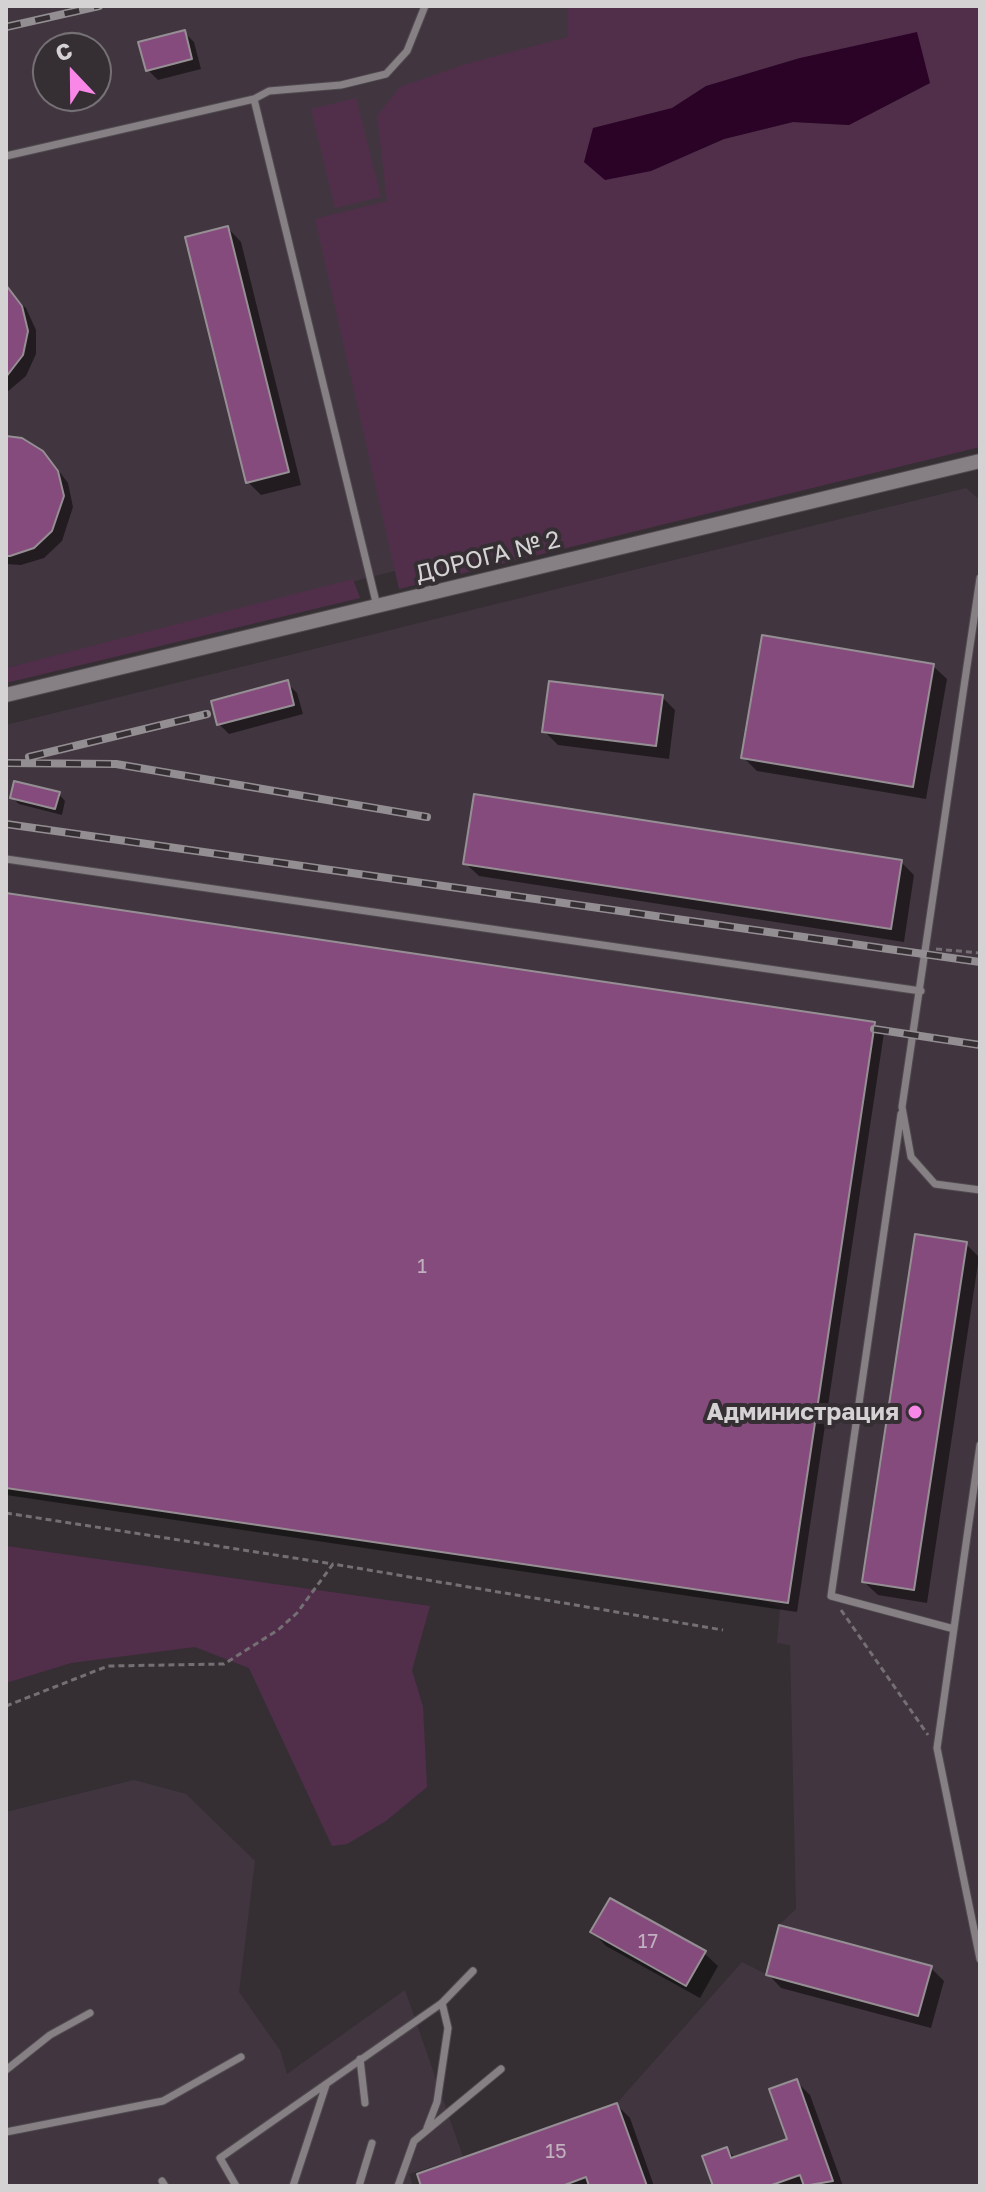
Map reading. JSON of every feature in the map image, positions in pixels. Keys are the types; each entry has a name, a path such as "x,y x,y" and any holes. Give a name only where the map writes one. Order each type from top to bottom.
{"street":[{"name":"ДОРОГА № 2","path":"6,695 978,466"}],"lane":[{"path":"6,156 254,99 269,91 341,85 386,74 407,51 425,6"},
{"path":"254,99 377,606"},
{"path":"954,1629 831,1596 980,578"},
{"path":"6,859 921,991"},
{"path":"902,1107 911,1157 935,1184 980,1190"},
{"path":"980,1445 937,1748 980,1959"},
{"path":"236,2186 220,2158 442,2003 473,1971"},
{"path":"427,2131 437,2102 448,2028 442,2003"},
{"path":"6,2070 50,2035 90,2013"},
{"path":"6,2132 163,2101 241,2057"},
{"path":"360,2059 365,2103"},
{"path":"399,2185 414,2141 501,2069"},
{"path":"293,2186 327,2083"},
{"path":"359,2186 372,2143"}],"path":[{"path":"927,947 980,953"},
{"path":"6,1513 723,1630"},
{"path":"6,1706 108,1666 224,1664 278,1630 297,1613 333,1564"},
{"path":"831,1596 937,1748"}],"shaded area":[{"path":"6,6 753,6 571,527 6,668"},
{"path":"568,6 980,6 980,447 399,589 315,219 387,201 377,116 400,87 466,64 568,37","holes":["800,58 930,83 849,125 793,122 724,139 651,171 593,128 672,108 706,86"]},
{"path":"917,32 930,83 849,125 793,122 724,139 651,171 605,180 584,162 593,128 672,108 706,86 800,58"},
{"path":"356,98 381,197 335,208 311,109"},
{"path":"966,488 980,500 980,2186 421,2186 417,2174 456,2159 409,2174 413,2186 6,2186 6,1812 134,1780 186,1794 255,1861 239,1992 280,2050 287,2074 405,1990 463,2157 617,2103 742,1962 766,1974 779,1925 796,1909 790,1645 777,1643 780,1608 759,1599 6,1486 6,725"},
{"path":"353,579 360,598 6,683 6,668"},
{"path":"6,1546 430,1606 412,1670 423,1707 427,1787 386,1821 347,1844 332,1846 249,1668 195,1647 71,1663 6,1683"}],"building":[{"path":"185,30 192,59 146,71 138,42"},
{"path":"228,226 289,472 246,483 185,237"},
{"path":"6,285 22,306 28,331 23,355 6,377"},
{"path":"6,436 22,438 43,451 58,471 64,496 52,531 34,548 10,556 6,556"},
{"path":"762,635 934,664 913,787 741,758"},
{"path":"288,680 294,705 217,725 211,701"},
{"path":"549,681 663,695 656,746 542,732"},
{"path":"14,781 60,792 55,809 10,798"},
{"path":"474,794 902,860 891,929 463,864"},
{"path":"6,893 875,1022 788,1603 6,1488"},
{"name":"Администрация","path":"915,1234 967,1242 914,1590 862,1582"},
{"path":"610,1898 706,1951 686,1986 590,1932"},
{"path":"779,1925 932,1966 918,2016 766,1975"},
{"path":"797,2079 833,2181 804,2186 800,2175 769,2186 713,2186 702,2156 727,2147 731,2158 787,2139 769,2089"},
{"path":"617,2103 647,2186 589,2186 586,2177 562,2186 421,2186 417,2174"}],"railway":[{"path":"6,27 99,6"},
{"path":"29,757 207,714"},
{"path":"6,763 116,764 427,817"},
{"path":"6,824 980,962"},
{"path":"874,1029 980,1045"}],"place":[{"name":"Администрация","path":"915,1412"}]}
